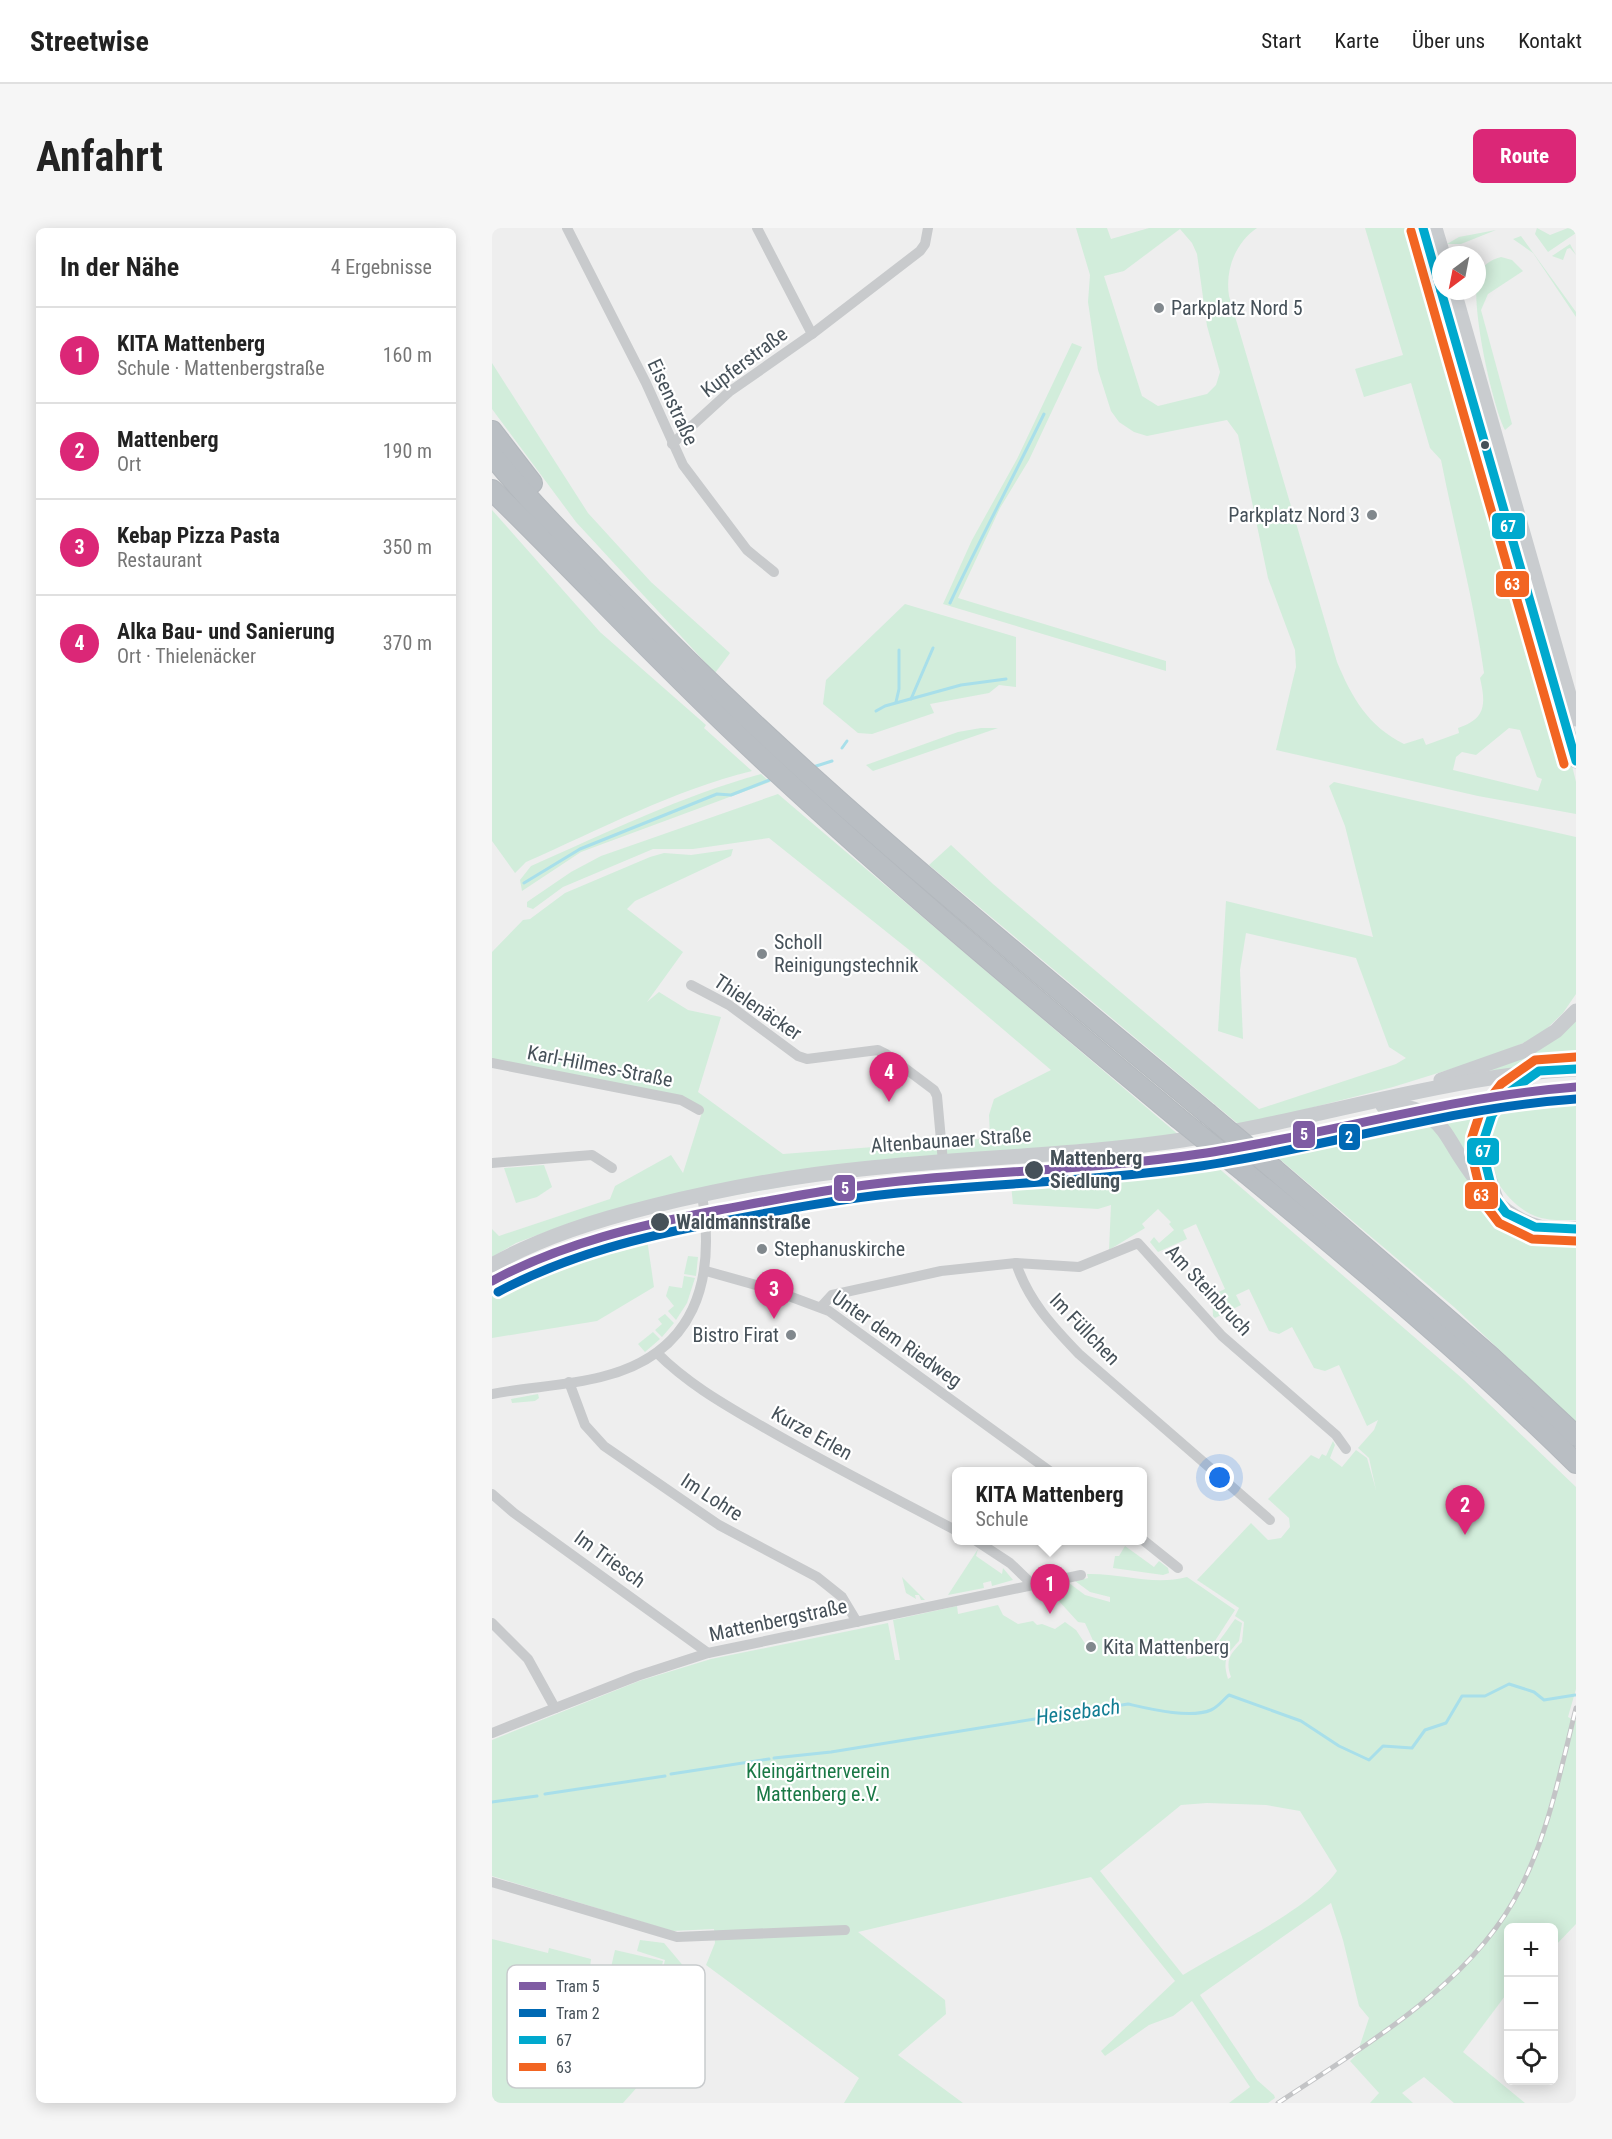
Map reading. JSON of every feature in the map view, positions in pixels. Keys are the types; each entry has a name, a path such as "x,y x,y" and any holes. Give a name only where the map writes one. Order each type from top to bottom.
{"highway":[{"path":"492,431 561,520 586,558"},
{"path":"492,455 586,558 771,742 833,810 1009,977 1391,1294 1576,1463"},
{"path":"492,480 541,538"},
{"path":"492,490 655,656 751,748 833,810 1207,1113 1490,1356 1576,1436"}],"main road":[{"path":"1423,228 1576,760"},
{"path":"1435,228 1440,246"},
{"path":"1457,300 1576,719"},
{"path":"1423,1090 1445,1078 1526,1050 1556,1031 1576,1011"},
{"path":"1423,1090 1537,1071 1576,1069"},
{"path":"1498,1205 1482,1157 1485,1127 1496,1105 1537,1071"},
{"name":"Altenbaunaer Straße","path":"492,1265 539,1242 586,1225 702,1195 807,1175 1074,1152 1180,1140 1282,1124 1423,1090"},
{"path":"1368,1104 1409,1107 1435,1120 1477,1182 1498,1205 1520,1221 1536,1228 1576,1229"}],"street":[{"name":"Eisenstraße","path":"567,228 646,383 683,465 747,550 774,572"},
{"name":"Kupferstraße","path":"757,228 812,334"},
{"name":"Kupferstraße","path":"672,444 729,393 812,334 920,251 925,244 928,228"},
{"name":"Thielenäcker","path":"691,986 729,1005 798,1056 807,1059 878,1050 886,1054 934,1090 937,1096 943,1162"},
{"name":"Karl-Hilmes-Straße","path":"492,1063 681,1100 699,1110"},
{"path":"492,1163 592,1155 612,1167"},
{"path":"492,1394 623,1371 657,1353 685,1322 695,1303 706,1270 708,1238 702,1195"},
{"name":"Am Steinbruch","path":"1016,1263 1079,1267 1138,1243 1222,1336 1335,1435 1346,1449"},
{"path":"821,1307 832,1295 941,1271 1016,1263"},
{"name":"Im Füllchen","path":"1016,1263 1024,1288 1049,1324 1073,1348 1270,1520"},
{"name":"Unter dem Riedweg","path":"706,1270 821,1307 858,1330 1044,1467"},
{"name":"Kurze Erlen","path":"657,1353 685,1378 723,1403 792,1444 952,1528"},
{"name":"Im Lohre","path":"569,1382 573,1400 585,1425 604,1446 719,1525 817,1576 842,1597 857,1622"},
{"name":"Im Triesch","path":"492,1494 514,1513 708,1653"},
{"path":"1147,1543 1178,1568"},
{"path":"983,1545 1001,1557 1032,1584"},
{"name":"Mattenbergstraße","path":"492,1733 636,1676 708,1653 1081,1575"},
{"path":"492,1623 528,1659 555,1708"},
{"path":"492,1882 677,1937 845,1930"}],"green space":[{"path":"1076,228 1107,228 1111,239 1149,228 1257,228 1243,241 1233,258 1228,286 1229,296 1337,662 1355,699 1380,729 1404,744 1423,738 1426,745 1459,733 1458,728 1479,715 1483,703 1480,678 1484,673 1470,593 1441,460 1430,448 1411,383 1364,397 1355,369 1403,355 1365,228 1409,228 1455,381 1493,523 1503,528 1568,749 1576,782 1576,814 1478,796 1276,750 1296,667 1295,650 1268,578 1238,435 1227,420 1147,436 1134,432 1119,422 1111,411 1098,370 1088,302 1090,275","holes":["1180,229 1192,243 1197,254 1207,326 1220,372 1216,385 1207,394 1158,406 1142,396 1104,276 1124,271","1509,728 1520,730 1537,777 1542,779 1538,791 1453,770 1456,757 1462,752 1476,755"]},
{"path":"1537,228 1550,235 1568,228 1576,228 1576,233 1548,252 1535,234"},
{"path":"1496,230 1461,244 1447,244 1459,237"},
{"path":"1521,236 1576,312 1576,317 1533,253 1513,239"},
{"path":"1570,244 1576,255 1570,248 1567,249 1563,260 1552,256"},
{"path":"1501,257 1512,260 1523,271 1488,294 1486,299 1486,265"},
{"path":"1477,300 1485,300 1481,310 1512,424 1505,430 1494,399"},
{"path":"1072,343 1082,347 1029,460 1000,508 958,598 1166,661 1166,671 943,604 972,540 1017,459"},
{"path":"492,363 588,513 651,582 730,653 715,673 576,522 492,409"},
{"path":"492,510 600,632 706,725 704,728 752,771 694,789 637,812 526,862 515,873 492,841"},
{"path":"905,604 1016,637 1016,687 999,685 989,693 930,704 934,713 872,734 858,733 823,704 826,680"},
{"path":"998,728 873,771 866,765 958,732"},
{"path":"761,774 770,782 581,852 522,891 520,880 531,866 673,804"},
{"path":"1334,782 1576,837 1576,994 1563,1013 1539,1036 1496,1055 1393,1087 1244,1125 1237,1123 929,865 951,845 993,884 1259,1109 1396,1064 1406,1058 1389,1047 1356,958 1246,933 1240,970 1243,1039 1218,1031 1226,901 1373,937 1345,826 1329,786"},
{"path":"778,794 1180,1136 981,1153 570,1223 516,1243 492,1257 492,1229 499,1236 610,1199 615,1186 671,1155 683,1173 703,1109 492,1059 492,952 523,920 530,919 565,893 650,857 664,853 691,855 733,849 731,856 635,901 627,909 683,952 647,1002 659,992 688,1010 721,1017 698,1092 783,1154 990,1138 989,1115 994,1099 1051,1070 918,957 769,838 693,849 653,849 563,887 533,909 527,907 527,902 571,872 601,856"},
{"path":"1576,1018 1576,1064 1487,1071"},
{"path":"1563,1091 1576,1092 1576,1220 1545,1219 1525,1211 1514,1203 1497,1182 1487,1157 1486,1145 1489,1129 1507,1101"},
{"path":"1495,1099 1477,1140 1477,1158 1485,1183 1432,1113"},
{"path":"1417,1116 1438,1133 1477,1191 1502,1218 1533,1234 1553,1237 1576,1236 1576,1422 1454,1307 1263,1145"},
{"name":"Kleingärtnerverein Mattenberg e.V.","path":"1208,1159 1464,1380 1576,1487 1576,1689 1568,1717 1576,1721 1576,1924 1558,1943 1558,1923 1504,1923 1504,1997 1463,2052 1525,2103 1454,2103 1424,2077 1402,2093 1413,2103 1370,2103 1379,2093 1350,2061 1357,2054 1369,2018 1359,2006 1343,1940 1331,1903 1200,1995 1257,2080 1274,2095 1275,2098 1268,2103 1229,2103 1250,2087 1192,2001 1173,2016 1149,2025 1105,2056 1101,2051 1175,1981 1091,1877 858,1932 945,2000 946,2014 898,2055 963,2103 844,2103 859,2078 706,1965 715,1943 714,1929 672,1931 492,1876 492,1740 639,1681 711,1659 888,1623 895,1660 900,1660 893,1620 957,1606 958,1614 998,1605 1003,1615 1018,1624 1033,1621 1037,1625 1042,1624 1055,1629 1065,1622 1076,1630 1090,1651 1096,1647 1085,1623 1078,1622 1047,1588 1069,1583 1085,1595 1110,1602 1110,1597 1090,1592 1075,1581 1088,1578 1087,1574 1149,1580 1187,1577 1235,1610 1213,1644 1186,1655 1187,1659 1204,1653 1216,1645 1235,1619 1242,1623 1239,1641 1231,1650 1226,1662 1228,1679 1231,1677 1228,1666 1230,1658 1242,1642 1244,1622 1235,1616 1239,1608 1197,1580 1251,1523 1268,1540 1281,1538 1290,1527 1289,1518 1268,1499 1311,1455 1319,1459 1322,1454 1326,1456 1333,1441 1335,1445 1330,1458 1342,1467 1356,1450 1367,1458 1376,1490 1369,1458 1358,1448 1374,1430 1378,1420 1367,1426 1339,1365 1325,1371 1314,1368 1292,1327 1279,1334 1269,1331 1249,1289 1236,1295 1241,1305 1215,1318 1213,1316 1212,1295 1225,1289 1196,1224 1183,1230 1187,1239 1158,1252 1150,1242 1154,1237 1159,1243 1174,1230 1169,1224 1171,1222 1158,1209 1142,1224 1145,1228 1109,1250 1111,1205 1098,1209 1013,1204 1010,1175","holes":["1207,1803 1266,1805 1300,1811 1337,1871 1324,1886 1287,1914 1183,1975 1100,1871 1181,1805"]},
{"path":"544,1165 552,1187 537,1197 516,1203 504,1168"},
{"path":"991,1182 997,1184 987,1191 862,1203 748,1220 753,1209 815,1198"},
{"path":"647,1239 654,1287 597,1321 492,1338 492,1296 528,1275"},
{"path":"688,1256 698,1257 696,1276 684,1274"},
{"path":"684,1276 695,1278 687,1303 676,1320 668,1311 674,1306 666,1296 669,1286 682,1288"},
{"path":"665,1314 674,1323 662,1337 655,1330 662,1324 658,1319"},
{"path":"653,1332 660,1339 645,1352 638,1344"},
{"path":"538,1394 539,1398 535,1401 512,1403 511,1399"},
{"path":"1125,1546 1154,1567 1159,1561 1168,1568 1169,1573 1163,1575 1113,1568 1115,1556 1119,1556"},
{"path":"978,1549 976,1556 1002,1574 1003,1568 1013,1580 992,1586 991,1581 983,1583 984,1588 948,1595"},
{"path":"902,1577 925,1600 921,1600 919,1595 915,1595 916,1599 906,1593"},
{"path":"492,1939 548,1953 549,1948 591,1959 590,1965 507,1965 507,2088 636,2088 623,2103 492,2103"},
{"path":"640,1940 664,1943 683,1965 664,1965 665,1960 637,1951"},
{"path":"615,1950 663,1961 662,1965 612,1965"}],"waterway":[{"path":"950,603 1044,414"},
{"path":"911,699 933,648"},
{"path":"896,702 899,689 899,650"},
{"path":"876,711 885,706 961,685 1006,679"},
{"path":"842,748 847,741"},
{"path":"813,767 832,761"},
{"path":"524,883 580,849 717,794 731,795 772,779"},
{"name":"Heisebach","path":"774,1758 831,1752 1128,1704 1170,1712 1202,1713 1214,1709 1229,1695 1301,1721 1339,1746 1369,1760 1383,1746 1412,1748 1425,1730 1446,1723 1462,1696 1485,1696 1509,1684 1534,1692 1544,1700 1575,1695"},
{"name":"Heisebach","path":"671,1774 769,1759"},
{"name":"Heisebach","path":"545,1794 665,1776"},
{"name":"Heisebach","path":"492,1802 537,1796"}],"railway":[{"path":"1278,2103 1381,2034 1414,2009 1475,1953 1501,1921 1521,1887 1539,1844 1576,1708"}],"tram line":[{"name":"5","path":"492,1281 546,1256 602,1237 689,1216 787,1198 900,1181 1124,1163 1199,1154 1481,1099 1576,1087"},
{"name":"2","path":"498,1292 552,1267 636,1240 789,1209 898,1193 1126,1175 1201,1166 1295,1149 1434,1119 1576,1099"}],"transit line":[{"name":"67","path":"1423,228 1432,260"},
{"name":"63","path":"1411,231 1564,764"},
{"name":"67","path":"1444,300 1576,761"},
{"name":"63","path":"1576,1057 1535,1060 1501,1084 1481,1110 1472,1137 1471,1152 1483,1202 1499,1223 1532,1239 1576,1241"},
{"name":"67","path":"1576,1069 1539,1071 1508,1093 1492,1115 1484,1139 1483,1153 1494,1197 1506,1213 1535,1227 1576,1229"}],"place":[{"name":"Parkplatz Nord 5","path":"1159,308"},
{"name":"Parkplatz Nord 3","path":"1372,515"},
{"name":"Scholl Reinigungstechnik","path":"762,954"},
{"name":"Alka Bau- und Sanierung","path":"889,1102"},
{"name":"Mattenberg Siedlung","path":"1034,1170"},
{"name":"Waldmannstraße","path":"660,1222"},
{"name":"Stephanuskirche","path":"762,1249"},
{"name":"Kebap Pizza Pasta","path":"774,1319"},
{"name":"Bistro Firat","path":"791,1335"},
{"name":"Mattenberg","path":"1465,1535"},
{"name":"KITA Mattenberg","path":"1050,1614"},
{"name":"Kita Mattenberg","path":"1091,1647"}]}
